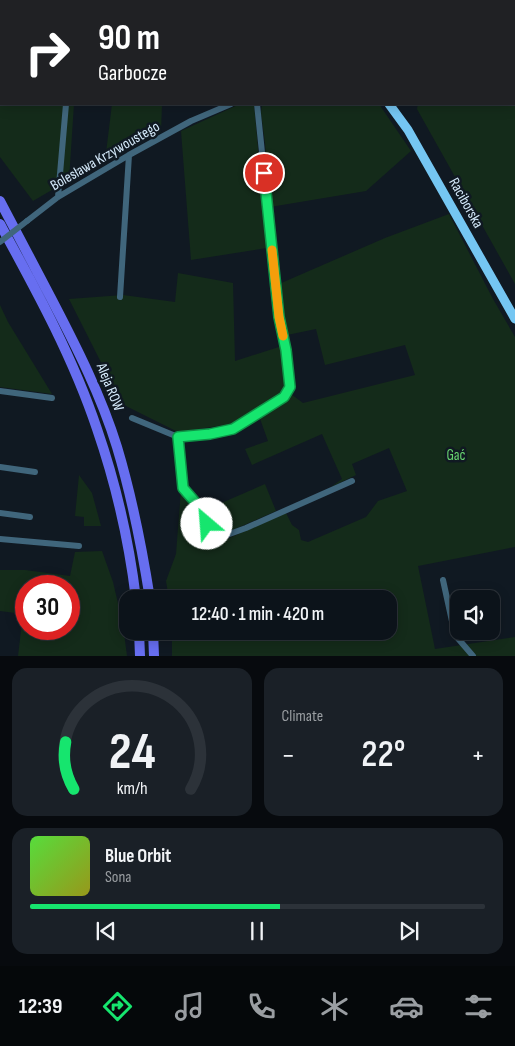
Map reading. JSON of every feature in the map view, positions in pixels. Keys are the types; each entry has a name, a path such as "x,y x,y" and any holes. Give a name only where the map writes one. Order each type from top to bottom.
{"main road":[{"name":"Raciborska","path":"390,105 418,147 515,319"},
{"name":"Aleja ROW","path":"0,201 68,330 104,409 117,446 131,500 142,548 149,590"},
{"name":"Aleja ROW","path":"0,224 56,330 97,428 125,530 135,590"},
{"path":"139,640 140,656"},
{"path":"153,640 154,656"}],"street":[{"path":"58,197 66,105"},
{"name":"Bolesława Krzywoustego","path":"0,242 58,197 191,121 230,105"},
{"path":"132,418 178,437 210,434 233,429 284,397 290,387 286,350 279,317 257,105"},
{"path":"120,297 129,155"},
{"path":"0,391 52,398"},
{"path":"178,437 183,488 196,503 207,524 217,536 224,536 246,528 352,481"},
{"path":"0,467 35,472"},
{"path":"0,513 30,516"},
{"path":"0,539 79,546"},
{"path":"443,580 455,635 473,656"}],"green space":[{"path":"0,105 74,105 69,180 33,201 0,157"},
{"path":"112,105 162,105 161,132 105,161"},
{"path":"238,105 254,105 267,248 191,260 181,131"},
{"path":"262,105 380,105 411,151 366,191 270,207 261,113"},
{"path":"418,105 515,105 515,284 417,109"},
{"name":"Gać","path":"449,214 515,337 515,547 418,566 435,649 515,637 515,656 172,656 172,640 397,640 397,590 168,590 166,581 176,554 181,490 190,498 217,538 227,539 286,513 292,525 299,530 301,540 308,542 366,517 378,501 407,491 389,448 352,464 356,475 331,487 342,479 322,434 252,465 245,449 268,441 259,416 291,394 303,403 415,375 405,345 325,365 316,329 287,335 279,284 385,238"},
{"path":"178,273 233,283 235,361 282,346 285,386 280,394 232,424 178,432 122,404 69,299 123,295 175,302"},
{"path":"0,305 8,322 52,394 0,387"},
{"path":"79,475 92,493 101,526 84,526 84,517 75,516"},
{"path":"265,484 276,511 226,533 217,533 210,525 203,511"},
{"path":"102,551 113,582 119,608 119,640 125,640 127,656 18,656 20,640 80,640 80,575 70,575 75,552"},
{"path":"0,570 25,570 62,575 15,575 15,613 0,611"}],"slow traffic":[{"path":"272,250 279,317 283,336"}],"route":[{"path":"207,524 196,503 183,488 178,437 210,434 233,429 284,397 290,387 286,350 279,317 264,173"}]}
